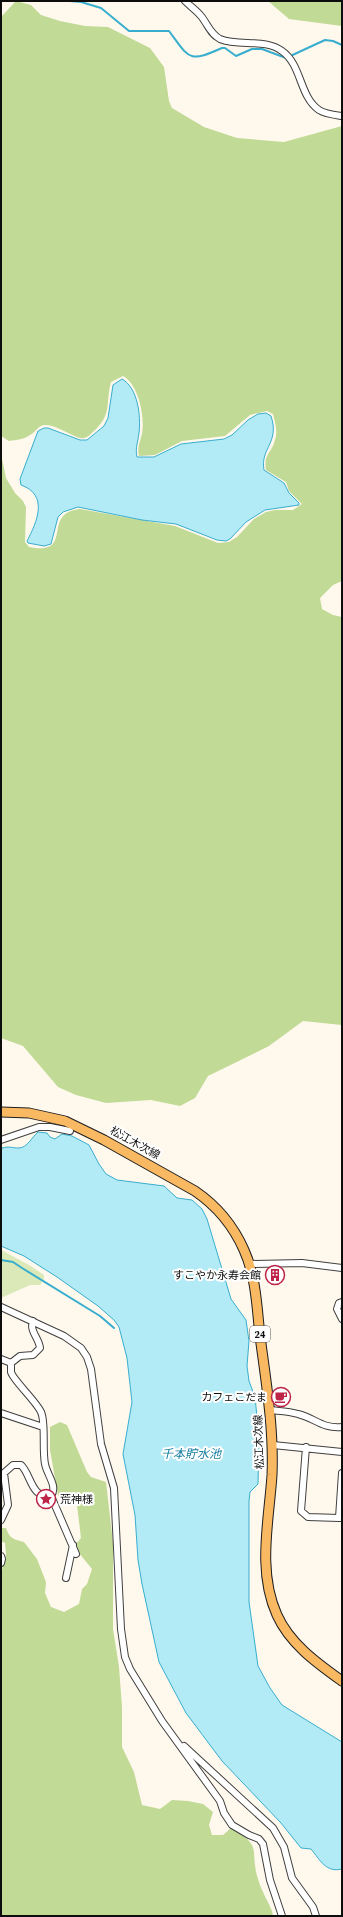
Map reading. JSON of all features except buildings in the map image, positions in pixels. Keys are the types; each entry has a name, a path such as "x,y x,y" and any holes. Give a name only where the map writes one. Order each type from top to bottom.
{"main road":[{"name":"松江木次線","path":"1,1112 29,1113 65,1121 93,1134 195,1191 209,1201 237,1234 249,1264 254,1288 270,1410 273,1445 266,1566 270,1598 277,1616 295,1642 307,1654 342,1681"}],"street":[{"path":"185,1 201,16 209,30 218,38 228,42 263,44 281,50 289,57 310,100 319,110 342,116"},
{"path":"1,1140 39,1127 50,1127 70,1131"},
{"path":"249,1264 302,1263 342,1268"},
{"path":"342,1302 339,1303 338,1309 342,1319"},
{"path":"1,1307 64,1336 84,1351 89,1363 101,1444 114,1488 121,1629 125,1657 134,1676 174,1737 220,1801 224,1813 232,1825 259,1839 263,1844 270,1880 282,1916"},
{"path":"11,1363 20,1356 33,1354 40,1348 38,1339 32,1331 33,1321"},
{"path":"1,1359 11,1363"},
{"path":"1,1520 4,1509 8,1504 8,1495 2,1473 13,1465 21,1465 24,1468 30,1483 39,1494 45,1497 51,1496 54,1492 54,1487 45,1466 43,1448 43,1418 41,1411 11,1373 11,1363"},
{"path":"270,1410 299,1414 317,1423 330,1427 342,1427"},
{"path":"1,1413 43,1427"},
{"path":"273,1445 342,1452"},
{"path":"306,1448 301,1512 308,1516 340,1518 342,1473"},
{"path":"51,1496 76,1554"},
{"path":"66,1578 73,1545"},
{"path":"1,1556 1,1563"},
{"path":"174,1737 273,1828 284,1847 292,1878 313,1907 316,1916"}],"green space":[{"path":"16,1 31,5 41,15 60,21 85,26 108,27 150,48 164,67 169,101 172,108 204,127 237,138 284,142 342,126 342,581 333,585 320,598 322,609 333,615 342,617 342,1025 303,1021 269,1046 208,1076 195,1098 180,1106 151,1100 106,1103 76,1095 58,1087 23,1046 1,1038 1,454 6,478 26,507 25,542 29,547 43,548 51,545 55,540 62,518 68,512 80,509 175,526 218,543 229,542 237,537 254,519 266,512 275,510 293,510 302,504 289,491 286,482 266,470 266,460 276,437 276,427 273,414 267,411 250,415 225,436 182,441 155,455 139,456 138,453 143,427 142,411 133,386 129,380 123,376 111,382 106,414 99,426 86,438 79,438 49,425 43,425 32,434 20,439 9,441 1,436 1,17"},
{"path":"268,1 342,1 342,26 289,19"},
{"path":"1,1250 44,1275 44,1279 40,1285 30,1285 1,1298"},
{"path":"60,1422 67,1425 87,1472 91,1477 106,1482 113,1543 113,1629 119,1667 122,1707 122,1747 134,1772 142,1805 160,1809 172,1800 203,1804 213,1812 209,1825 212,1835 223,1835 231,1828 241,1834 248,1840 254,1849 259,1883 273,1916 1,1916 1,1574 6,1554 5,1543 1,1541 1,1528 6,1528 12,1538 24,1542 37,1559 46,1582 45,1593 51,1607 64,1612 79,1604 82,1589 87,1584 92,1569 79,1553 76,1544 81,1538 75,1500 62,1499 58,1495 50,1450 50,1427"}],"water":[{"path":"122,379 132,389 139,411 140,426 136,448 137,457 154,457 181,444 224,439 232,435 248,420 258,414 266,413 271,416 273,433 265,456 264,470 284,483 289,493 299,503 299,505 265,510 246,522 230,539 226,541 217,540 176,524 142,520 78,507 63,512 58,517 51,544 44,546 28,543 27,541 37,518 38,502 30,489 21,485 20,479 38,431 48,428 80,440 87,440 104,426 108,418 113,385"},
{"name":"千本貯水池","path":"38,1132 47,1133 50,1137 55,1139 62,1134 72,1136 89,1145 106,1174 117,1180 164,1186 177,1198 192,1200 202,1209 207,1219 231,1299 246,1320 249,1341 247,1366 249,1381 255,1397 259,1437 258,1484 250,1492 249,1501 249,1602 258,1666 270,1688 282,1705 342,1742 342,1869 336,1870 324,1865 311,1849 301,1848 281,1823 222,1761 186,1713 159,1662 142,1584 138,1560 135,1515 123,1454 132,1402 127,1358 119,1327 114,1320 98,1306 57,1277 24,1256 1,1246 2,1148 22,1148"}],"waterway":[{"path":"70,1 81,2 101,8 129,31 169,31 186,53 196,57 225,48 236,56 252,49 262,49 286,58 325,40 333,41 342,45"},
{"path":"1,1260 13,1262 100,1316 114,1328"}],"place":[{"name":"すこやか永寿会館","path":"275,1275"},
{"name":"カフェこだま","path":"281,1397"},
{"name":"荒神様","path":"46,1499"}]}
